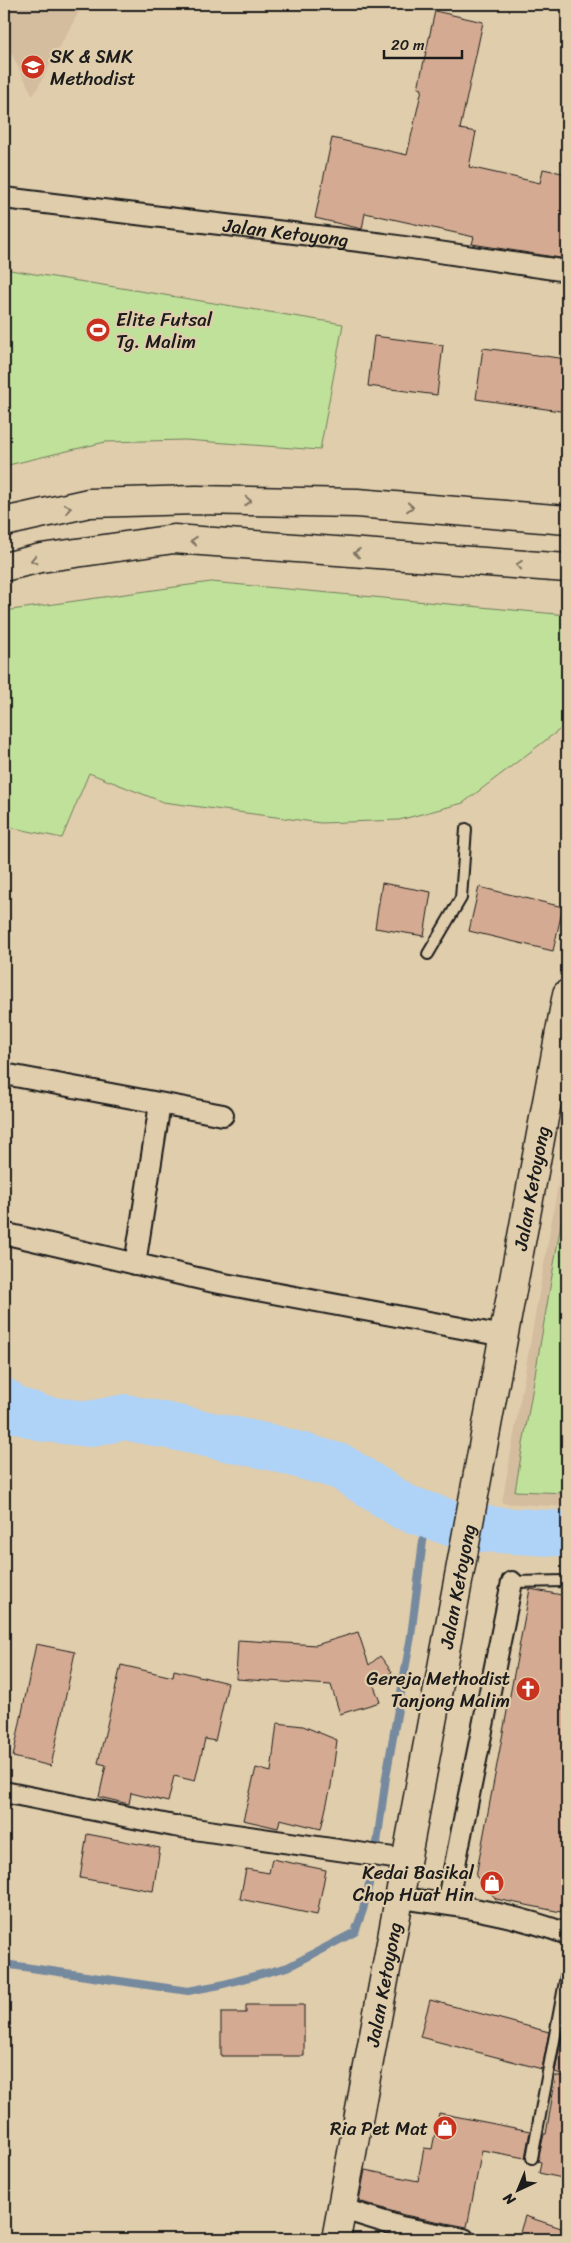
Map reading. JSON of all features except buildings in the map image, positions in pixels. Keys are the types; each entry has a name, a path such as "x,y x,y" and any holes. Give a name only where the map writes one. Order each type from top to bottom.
{"street":[{"name":"Jalan Ketoyong","path":"4,198 384,244 567,271"},
{"path":"4,522 89,503 196,500 357,503 567,520"},
{"path":"4,567 41,558 174,539 567,568"},
{"name":"Jalan Ketoyong","path":"336,2239 567,994"},
{"path":"4,1074 223,1115"},
{"path":"135,1264 160,1104"},
{"path":"7,1234 214,1282 504,1336"},
{"path":"447,1904 512,1582"},
{"path":"4,1792 174,1826 407,1860"},
{"path":"400,1898 447,1904 546,1926 567,1934"},
{"path":"342,2209 401,2227 464,2239"}],"lane":[{"path":"428,954 461,898 466,829"},
{"path":"512,1582 567,1580"},
{"path":"532,2158 567,1971"}],"shaded area":[{"name":"SK & SMK Methodist","path":"4,4 83,4 33,96 4,39"},
{"path":"567,1134 567,1507 502,1503"}],"green space":[{"path":"4,269 343,324 320,450 185,440 105,442 4,466"},
{"path":"211,582 567,615 567,724 463,803 399,820 321,823 163,802 89,773 62,838 4,826 4,611"},
{"path":"563,1212 567,1214 567,1493 515,1491"}],"waterway":[{"path":"4,1401 13,1409 45,1419 89,1424 125,1417 274,1448 341,1467 404,1507 465,1528 567,1534"},
{"path":"377,1843 386,1777 411,1636 423,1541 429,1515"},
{"path":"4,1964 188,1991 220,1985 288,1967 355,1932 363,1910 369,1884"}],"place":[{"name":"SK & SMK Methodist","path":"33,67"},
{"name":"Elite Futsal Tg. Malim","path":"98,330"},
{"name":"Gereja Methodist Tanjong Malim","path":"528,1689"},
{"name":"Kedai Basikal Chop Huat Hin","path":"492,1883"},
{"name":"Ria Pet Mat","path":"445,2128"}]}
